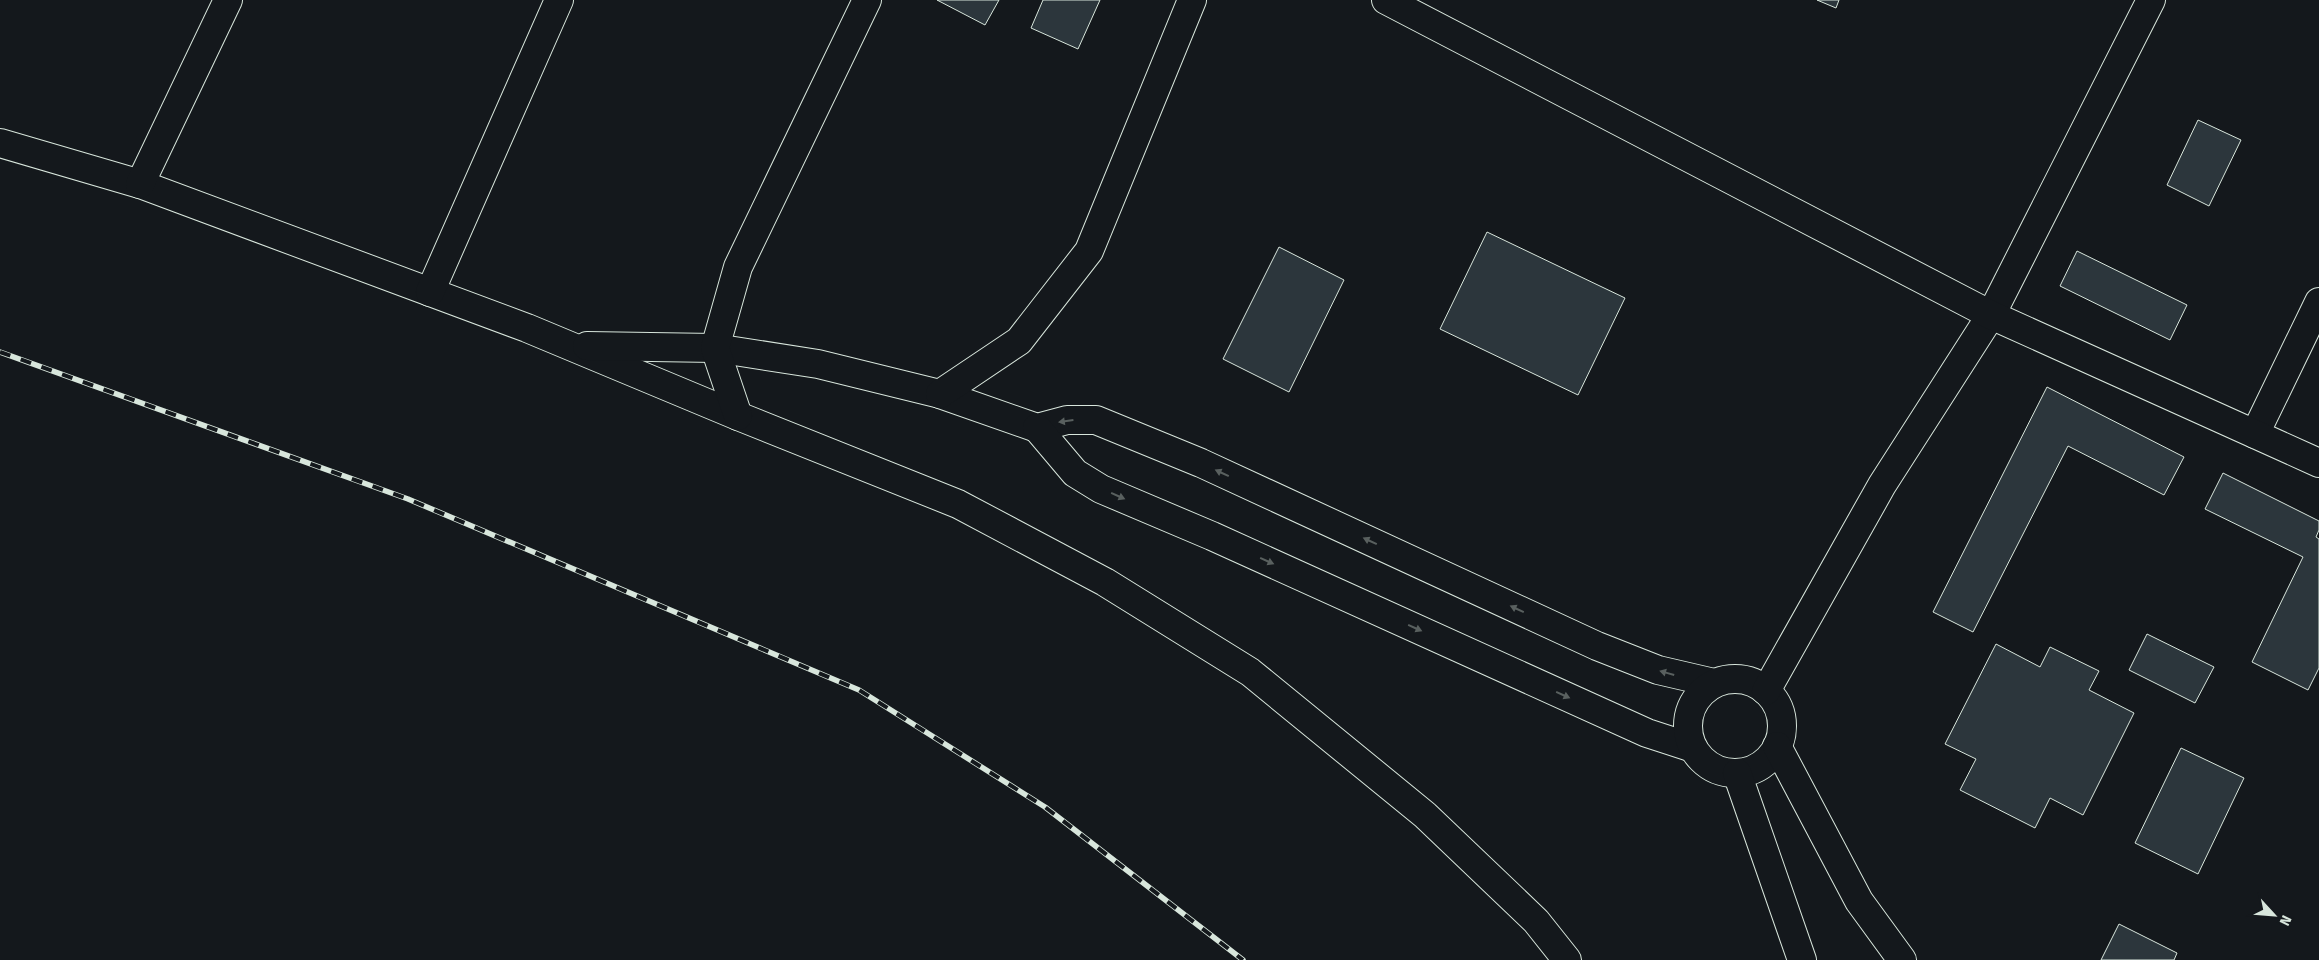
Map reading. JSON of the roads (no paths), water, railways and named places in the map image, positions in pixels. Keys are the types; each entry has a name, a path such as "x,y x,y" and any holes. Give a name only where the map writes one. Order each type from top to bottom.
{"street":[{"path":"140,184 228,0"},
{"path":"430,292 559,0"},
{"path":"738,416 715,348 738,267 867,0"},
{"path":"940,394 1019,341 1089,250 1192,0"},
{"path":"1386,0 1991,315 2319,463"},
{"path":"1766,692 1882,485 1991,315 2151,0"},
{"path":"0,143 140,184 574,346 738,416 958,504 1106,582 1250,672 1425,816 1536,921 1567,960"},
{"path":"2255,434 2319,302"},
{"path":"574,346 715,348 818,364 940,394 1037,428 1075,473 1102,489 1647,733 1693,748"},
{"path":"1037,428 1067,420 1096,420 1200,463 1597,646 1658,670 1714,683"},
{"path":"1729,679 1743,679 1757,684 1766,692 1777,705 1782,718 1782,733 1777,746 1768,760 1753,770 1737,773 1724,772 1711,767 1701,759 1693,748 1688,734 1688,718 1693,704 1702,692 1714,683 1729,679"},
{"path":"1777,746 1859,901 1902,960"},
{"path":"1737,773 1802,960"}],"railway":[{"path":"0,352 408,499 859,690 1045,807 1243,960"}]}
